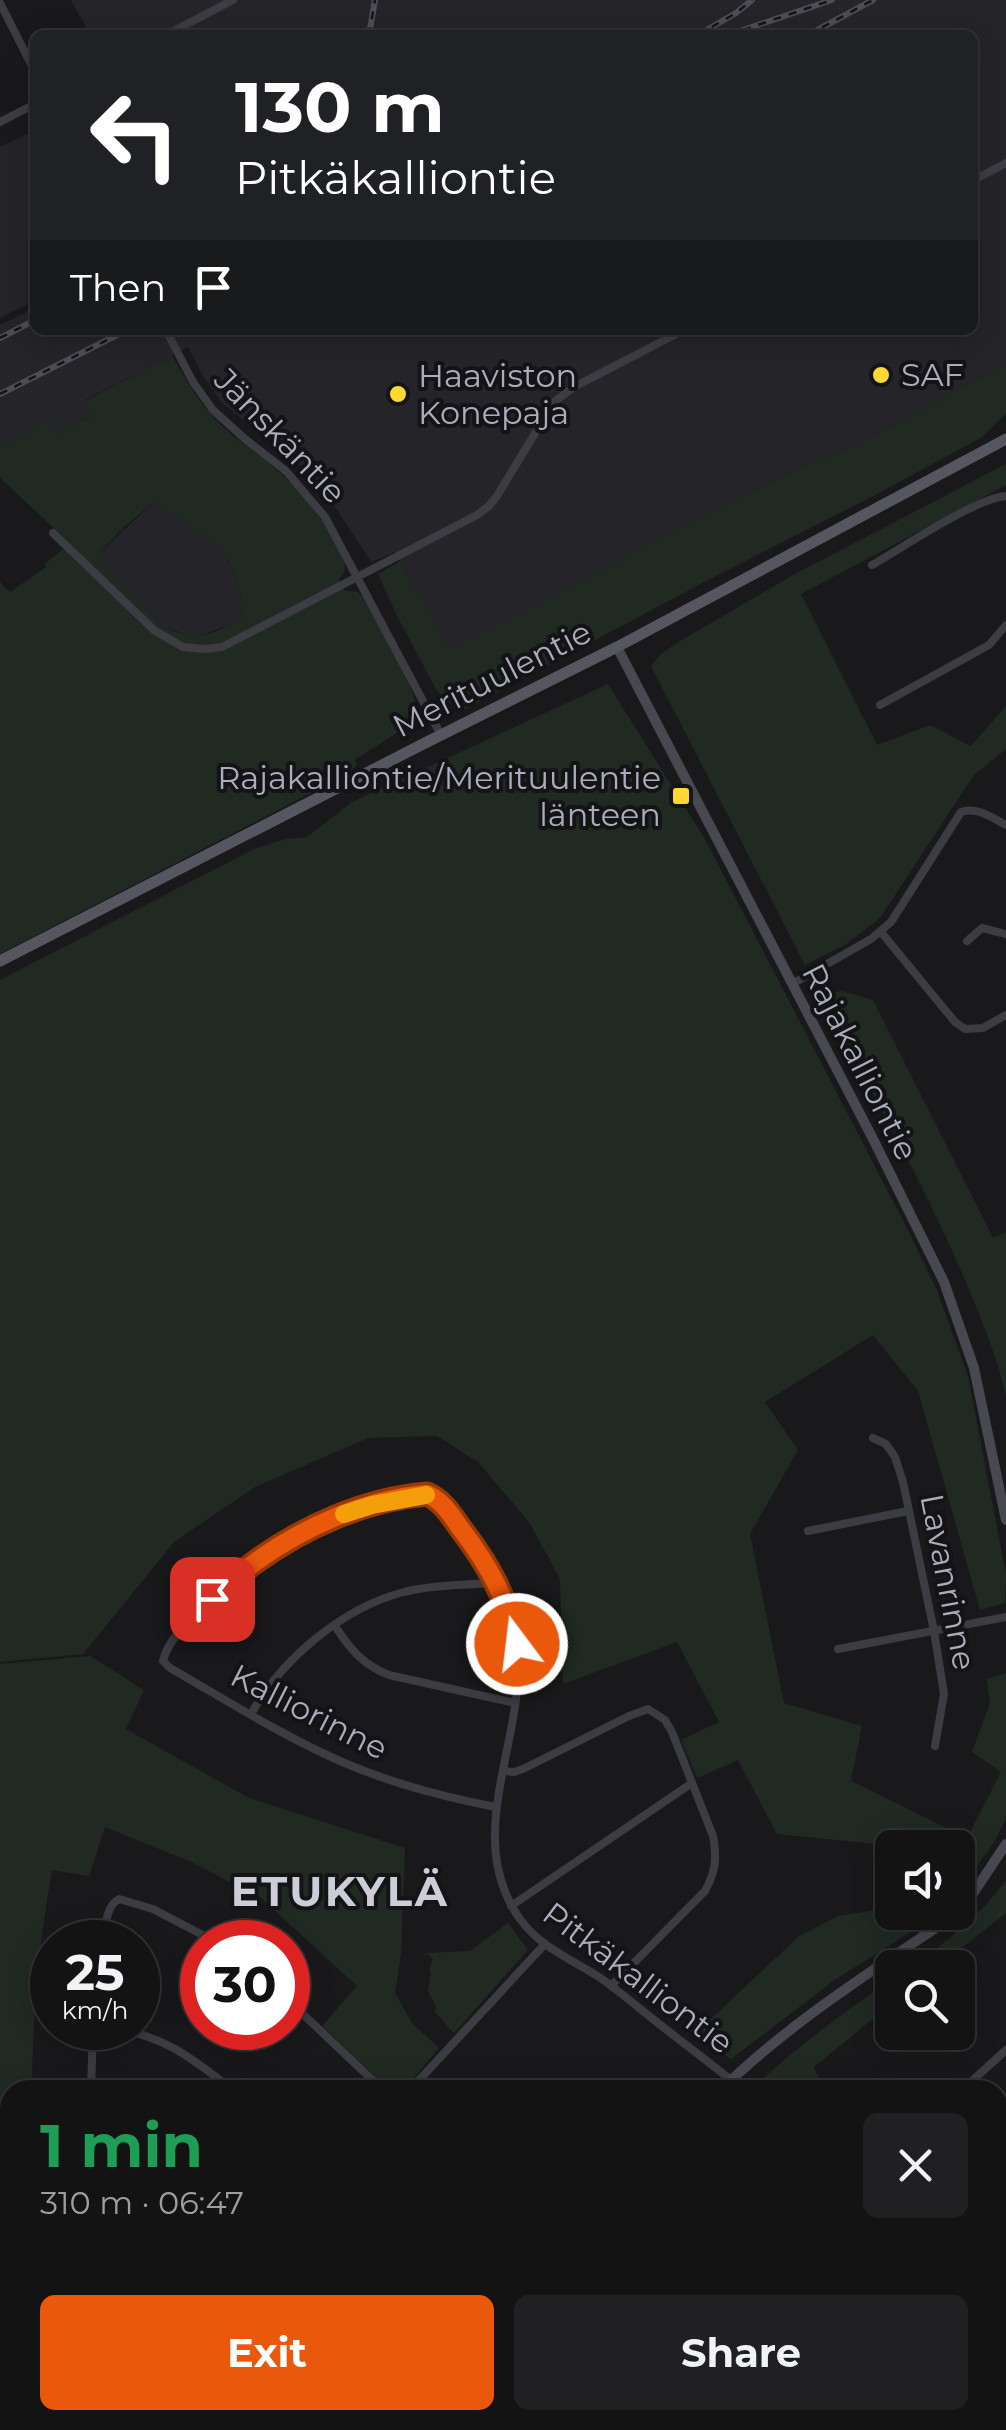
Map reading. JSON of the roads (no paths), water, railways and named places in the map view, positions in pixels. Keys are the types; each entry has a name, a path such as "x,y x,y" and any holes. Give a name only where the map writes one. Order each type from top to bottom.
{"main road":[{"name":"Merituulentie","path":"0,961 617,647 1006,439"}],"street":[{"path":"176,30 234,0"},
{"path":"0,3 30,62"},
{"path":"0,122 30,107"},
{"path":"978,178 1006,163"},
{"name":"Jänskäntie","path":"168,335 202,396 226,423 302,488 326,516 441,735"},
{"path":"53,533 155,631 184,648 222,646 477,515 489,506 554,402 574,387 674,335"},
{"path":"872,565 969,510 1006,496"},
{"path":"880,705 989,646 1006,625"},
{"name":"Rajakalliontie","path":"617,647 944,1282 974,1368 1006,1520"},
{"path":"792,984 881,932 904,904 961,812 978,811 1006,824"},
{"path":"967,941 982,928 1006,934"},
{"path":"881,932 965,1029 983,1028 1006,1015"},
{"name":"Lavanrinne","path":"874,1438 886,1444 895,1457 903,1482 934,1631 944,1694 935,1746"},
{"name":"Pitkäkalliontie","path":"163,1661 171,1643 191,1619 254,1564 288,1541 372,1505 418,1495 435,1498 479,1553 496,1582 517,1644 516,1704 496,1807 494,1848 497,1872 512,1906 544,1944 611,1986 731,2080"},
{"path":"808,1531 908,1511"},
{"path":"251,1714 292,1661 352,1614 404,1592 496,1582"},
{"path":"838,1650 1006,1617"},
{"path":"335,1626 352,1652 376,1670 516,1704"},
{"name":"Kalliorinne","path":"163,1661 305,1745 371,1774 496,1807"},
{"path":"504,1771 523,1769 648,1708 666,1720 713,1836 715,1873 705,1890 611,1986"},
{"path":"512,1906 692,1783"},
{"path":"975,1890 1006,1844"},
{"path":"108,1920 110,1907 119,1899 180,1923"},
{"path":"731,2080 808,2014 933,1930"},
{"path":"419,2080 544,1944"},
{"path":"310,2021 372,2080"},
{"path":"160,2040 187,2054 220,2080"},
{"path":"91,2080 92,2050"},
{"path":"973,2080 1006,2050"}],"railway":[{"path":"370,30 375,0"},
{"path":"707,30 752,0"},
{"path":"743,30 832,0"},
{"path":"817,30 873,0"},
{"path":"0,338 30,323"},
{"path":"0,394 117,335"}],"place":[{"name":"SAF","path":"881,375"},
{"name":"Haaviston Konepaja","path":"398,394"},
{"name":"Rajakalliontie/Merituulentie länteen","path":"681,796"}],"district":[{"name":"ETUKYLÄ","path":"340,1891"}]}
